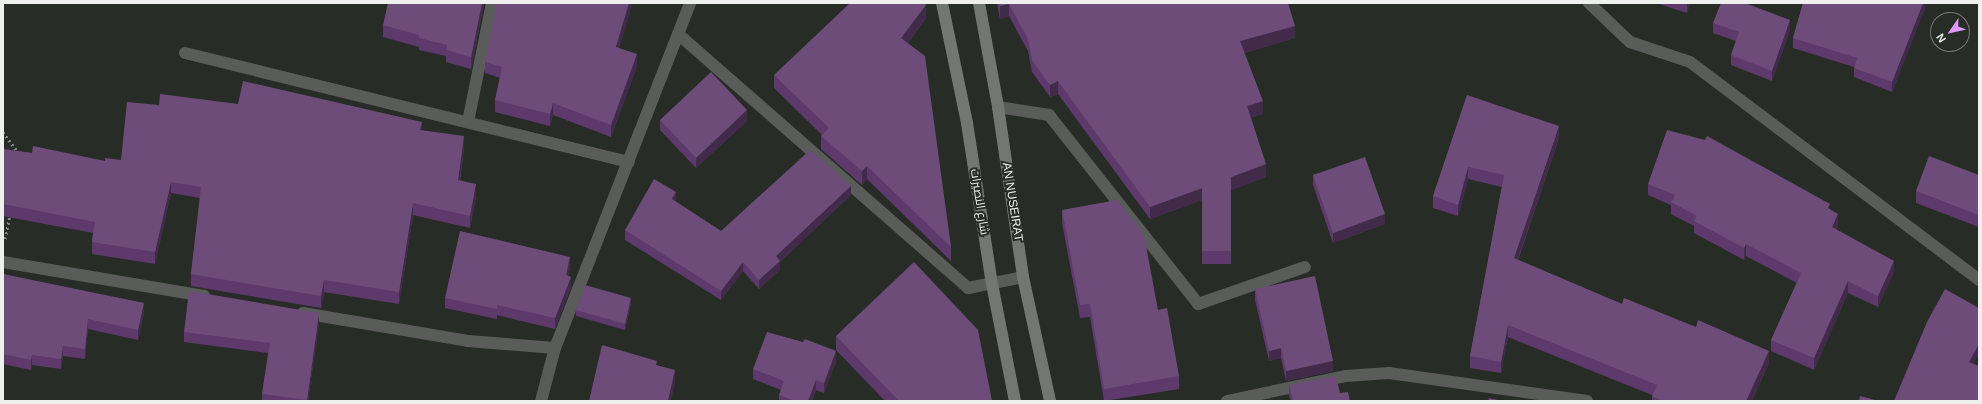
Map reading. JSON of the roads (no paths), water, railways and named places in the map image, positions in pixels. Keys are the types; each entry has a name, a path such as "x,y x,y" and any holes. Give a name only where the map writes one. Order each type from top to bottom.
{"main road":[{"name":"شارع النصيرات","path":"942,3 968,123 992,284 1016,401"},
{"name":"AN NUSEIRAT","path":"979,3 998,107 1023,276 1050,401"}],"street":[{"path":"468,122 492,3"},
{"path":"541,401 555,348 690,3"},
{"path":"1589,3 1630,42 1690,62 1979,280"},
{"path":"678,34 968,288 992,284 1023,276"},
{"path":"185,54 629,162"},
{"path":"998,107 1049,115 1198,304 1305,267"},
{"path":"3,262 216,298"},
{"path":"287,311 468,341 555,348"},
{"path":"1227,401 1346,376 1389,373 1587,401"}]}
